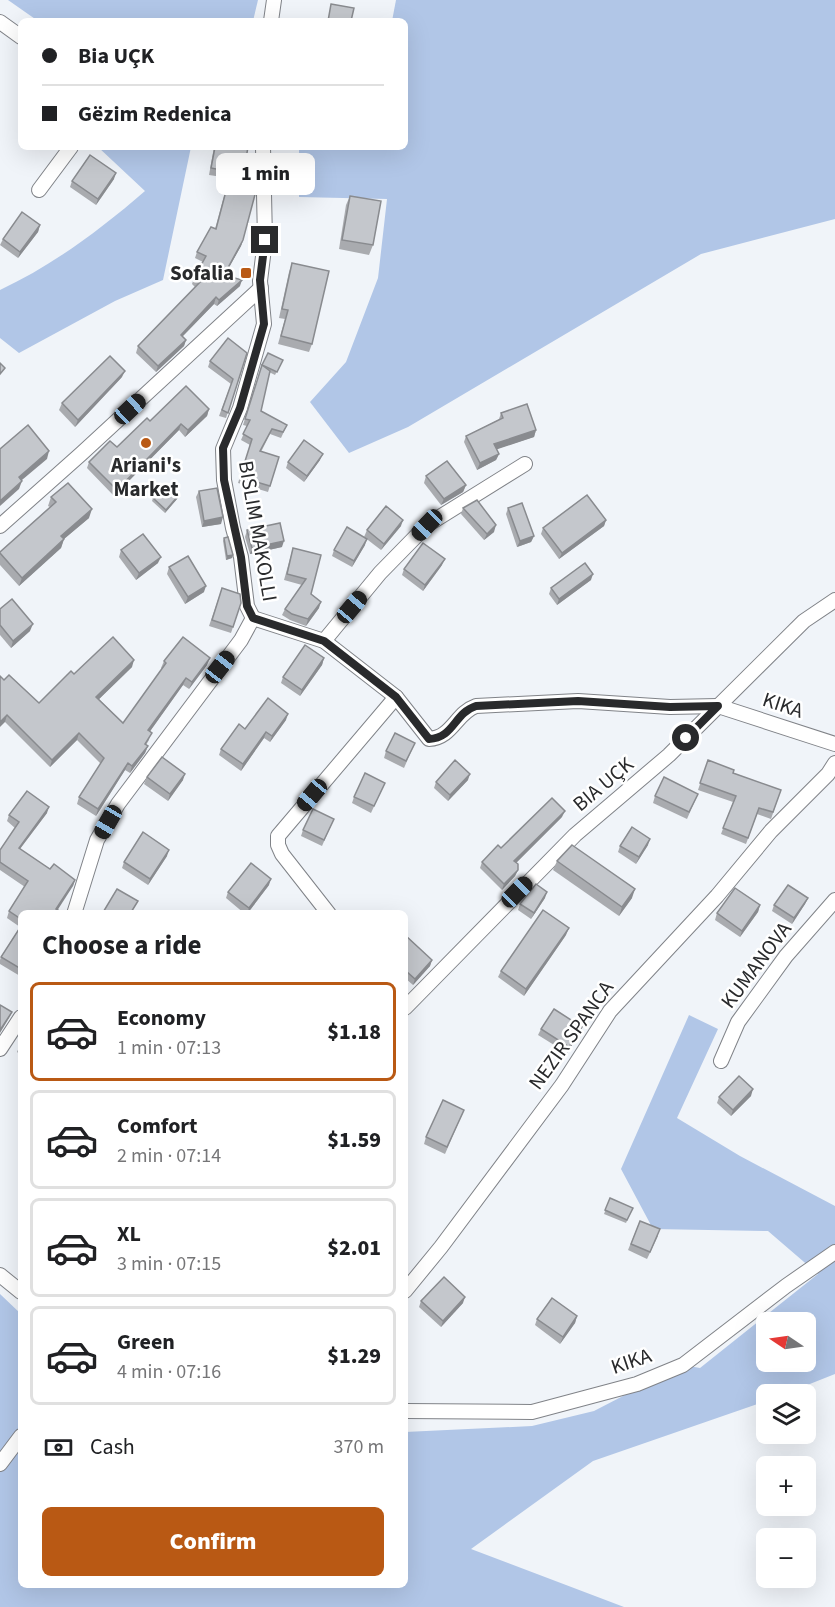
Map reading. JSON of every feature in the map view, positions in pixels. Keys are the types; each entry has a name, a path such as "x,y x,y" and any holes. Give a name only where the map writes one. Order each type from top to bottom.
{"street":[{"path":"271,18 274,0"},
{"path":"0,22 18,34"},
{"path":"39,190 69,150"},
{"name":"BISLIM MAKOLLI","path":"75,910 97,840 118,804 241,640 253,618 247,606 241,557 224,480 223,448 240,408 264,324 260,303 260,280 265,240 263,150"},
{"path":"0,526 261,288"},
{"path":"324,641 380,573 427,525 525,464"},
{"name":"BIA UÇK","path":"408,1005 575,835 669,754 804,621 835,600"},
{"path":"253,618 324,641 396,697 278,836 278,845 282,854 326,910"},
{"name":"KIKA","path":"396,697 429,739 438,739 447,734 465,710 476,706 578,701 670,707 718,706 835,744"},
{"name":"NEZIR SPANCA","path":"408,1286 441,1247 562,1085 610,1011 717,896 771,831 828,774 835,763"},
{"name":"KUMANOVA","path":"721,1061 738,1022 786,956 835,900"},
{"path":"0,1049 18,1022"},
{"name":"KIKA","path":"408,1411 532,1412 637,1384 683,1365 786,1286 835,1252"},
{"path":"0,1275 18,1290"},
{"path":"0,1464 18,1440"}],"shaded area":[{"path":"8,0 258,0 254,18 34,18"},
{"path":"396,0 835,0 835,219 701,254 408,427 349,453 310,402 346,362 378,278 387,199 299,197 299,150 408,150 408,18 393,18"},
{"path":"101,150 190,150 163,280 115,301 19,353 0,338 0,290 76,246 145,191"},
{"path":"689,1015 718,1029 677,1118 740,1156 835,1206 835,1374 810,1384 756,1384 756,1404 593,1461 471,1549 624,1607 0,1607 0,1294 18,1311 18,1588 408,1588 408,1432 532,1426 594,1411 683,1365 700,1368 756,1323 756,1372 816,1372 816,1312 770,1312 818,1274 768,1231 653,1229 621,1169"}],"building":[{"path":"331,4 354,8 352,18 329,18"},
{"path":"214,150 247,150 242,182 257,187 243,240 224,275 242,280 219,300 216,297 181,335 186,340 158,366 138,346 200,282 194,278 206,256 197,252 211,227 216,229 231,172 211,168"},
{"path":"90,155 116,173 98,199 72,181"},
{"path":"350,196 381,201 373,245 342,240"},
{"path":"22,212 40,225 20,252 3,239"},
{"path":"292,263 329,271 312,344 281,336 288,310 282,309"},
{"path":"228,338 247,353 228,413 222,410 233,379 210,361"},
{"path":"268,353 283,360 277,372 262,365"},
{"path":"110,356 125,371 78,420 62,403"},
{"path":"0,363 5,368 0,374"},
{"path":"262,365 270,371 261,411 287,425 283,432 272,429 260,451 279,457 270,486 240,477 252,439 243,434 250,420 245,419"},
{"path":"186,386 209,409 188,430 181,424 117,490 89,462 110,441 117,447 147,418 150,421"},
{"path":"527,404 536,430 494,444 499,454 480,463 466,436 503,418 501,413"},
{"path":"28,425 49,451 19,477 22,481 0,501 0,449"},
{"path":"304,440 323,454 307,476 288,462"},
{"path":"447,461 466,485 444,499 426,476"},
{"path":"68,483 92,509 61,536 64,539 22,578 0,552 56,502 51,497"},
{"path":"166,484 178,496 166,510 153,498"},
{"path":"217,488 223,517 204,521 199,491"},
{"path":"587,495 606,520 562,553 543,528"},
{"path":"477,500 496,525 487,534 463,508"},
{"path":"522,503 534,536 520,541 508,508"},
{"path":"386,506 403,520 384,544 367,530"},
{"path":"280,523 284,541 252,548 247,530"},
{"path":"347,527 367,539 354,561 334,550"},
{"path":"143,534 161,557 139,573 121,550"},
{"path":"228,537 233,555 227,556 224,538"},
{"path":"423,543 445,559 425,585 404,569"},
{"path":"293,548 321,555 311,594 321,602 308,619 285,609 306,579 287,574"},
{"path":"188,556 206,586 188,597 169,567"},
{"path":"585,563 593,574 559,599 551,588"},
{"path":"222,588 240,594 241,603 233,627 212,620"},
{"path":"12,599 33,624 13,641 0,625 0,609"},
{"path":"113,637 134,660 96,697 123,723 166,663 164,661 183,637 210,658 192,682 186,678 148,730 152,733 145,744 148,746 132,766 128,763 98,809 79,797 104,758 79,733 52,760 7,715 0,722 0,676 4,680 9,675 39,703 71,671 74,674"},
{"path":"305,645 324,658 302,690 283,677"},
{"path":"268,698 288,714 272,736 266,732 243,764 221,749 239,724 245,729"},
{"path":"395,733 415,743 406,761 386,751"},
{"path":"162,757 185,774 170,794 147,777"},
{"path":"455,760 470,774 450,795 436,782"},
{"path":"708,760 734,770 733,773 781,790 773,812 759,808 748,838 723,828 736,796 700,783"},
{"path":"365,773 385,783 374,806 354,797"},
{"path":"664,777 698,794 689,812 655,796"},
{"path":"27,791 49,807 19,848 50,869 54,864 75,880 56,909 58,910 18,910 18,917 9,911 28,881 0,862 0,850 19,822 9,815"},
{"path":"552,798 565,811 514,861 518,864 518,870 504,884 482,862 498,845 501,848"},
{"path":"313,809 334,819 324,840 303,830"},
{"path":"632,827 650,839 639,857 620,846"},
{"path":"143,832 169,850 150,879 124,862"},
{"path":"572,845 635,889 622,907 557,861"},
{"path":"251,863 271,879 249,908 228,892"},
{"path":"536,884 547,892 534,913 520,904"},
{"path":"788,885 808,898 794,918 774,905"},
{"path":"735,888 760,905 742,931 717,913"},
{"path":"117,889 138,901 132,910 104,910"},
{"path":"543,910 569,928 526,989 501,971"},
{"path":"18,931 18,967 1,957"},
{"path":"408,938 432,960 415,979 408,973"},
{"path":"0,1005 12,1012 0,1030"},
{"path":"554,1009 582,1027 569,1047 541,1029"},
{"path":"739,1076 753,1089 733,1110 719,1097"},
{"path":"443,1100 464,1110 447,1147 426,1137"},
{"path":"610,1198 633,1208 627,1220 605,1210"},
{"path":"640,1221 660,1229 650,1252 631,1244"},
{"path":"444,1277 465,1297 443,1321 421,1301"},
{"path":"552,1298 577,1316 563,1337 537,1319"}],"place":[{"name":"Sofalia","path":"246,273"},
{"name":"Ariani's Market","path":"146,443"}],"route":[{"path":"265,240 260,280 260,303 264,324 240,408 223,448 224,480 241,557 247,606 253,618 324,641 396,697 429,739 438,739 447,734 465,710 476,706 578,701 670,707 718,706 686,738"}]}
